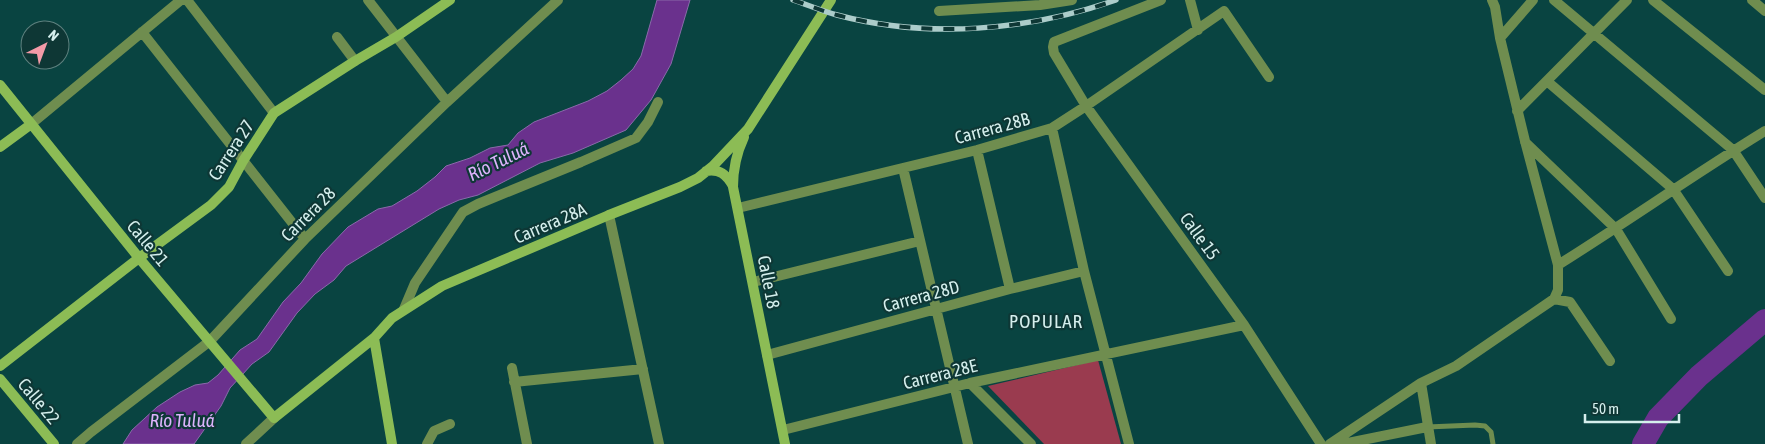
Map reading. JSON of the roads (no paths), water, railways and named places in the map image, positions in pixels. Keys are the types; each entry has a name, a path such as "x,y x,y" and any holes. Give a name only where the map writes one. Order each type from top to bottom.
{"street":[{"path":"0,147 181,0"},
{"path":"187,0 274,113"},
{"path":"368,0 447,102"},
{"name":"Carrera 27","path":"0,366 139,258 211,206 229,187 274,113 396,37 450,0"},
{"name":"Carrera 28","path":"77,444 90,432 210,341 305,239 447,102 558,0"},
{"name":"Carrera 28A","path":"246,444 274,418 374,338 392,318 442,286 698,178 748,129 831,0"},
{"path":"940,11 1040,5 1072,0"},
{"name":"Calle 15","path":"1161,0 1054,42 1054,53 1086,106 1244,325 1321,444"},
{"path":"1190,0 1198,30"},
{"path":"1330,444 1421,383 1456,366 1554,299 1558,290 1558,265 1524,141 1492,0"},
{"path":"1500,38 1533,0"},
{"path":"1554,0 1734,150 1765,198"},
{"path":"1517,111 1548,82 1626,0"},
{"path":"1653,0 1765,90"},
{"path":"1752,0 1765,11"},
{"name":"Carrera 28B","path":"738,208 977,150 1052,128 1224,11 1269,77"},
{"path":"142,32 305,239"},
{"path":"337,37 355,61"},
{"path":"1548,82 1673,189 1728,270"},
{"name":"Calle 21","path":"0,85 139,258 274,418"},
{"path":"404,309 415,282 463,212 636,138 648,122 658,102"},
{"path":"1052,128 1084,271 1129,444"},
{"name":"Calle 18","path":"748,129 736,158 733,171 733,187 785,444"},
{"path":"1558,265 1765,131"},
{"path":"1524,141 1616,229 1671,319"},
{"path":"977,150 1010,289"},
{"path":"903,168 968,444"},
{"path":"706,171 722,172 733,187"},
{"path":"609,215 659,444"},
{"path":"752,282 920,241"},
{"name":"Carrera 28D","path":"767,355 1010,289 1084,271"},
{"path":"1554,299 1570,302 1610,361"},
{"name":"Carrera 28E","path":"783,430 955,386 1244,325"},
{"path":"374,338 392,444"},
{"path":"512,368 527,444"},
{"path":"514,382 643,369"},
{"name":"Calle 22","path":"0,379 54,444"},
{"path":"970,383 1031,444"},
{"path":"1421,383 1430,444"},
{"path":"428,444 434,431 450,424"},
{"path":"1343,444 1427,427"}],"lane":[{"path":"1427,427 1485,426 1491,432 1493,444"}],"water":[{"name":"Río Tuluá","path":"657,0 690,0 671,64 651,100 626,130 573,153 540,163 478,195 459,200 439,209 346,266 334,280 315,294 297,313 269,352 252,364 230,388 221,406 194,444 123,444 132,430 157,407 180,392 195,385 208,383 218,375 240,350 257,339 283,302 301,283 322,254 348,227 378,209 392,206 417,191 446,166 470,158 490,148 508,145 518,133 534,122 588,101 607,91 621,80 633,69 641,56"}],"waterway":[{"path":"1643,444 1658,418 1699,376 1765,320"}],"railway":[{"path":"793,0 831,13 872,23 942,29 1013,25 1082,11 1116,0"}],"district":[{"name":"POPULAR","path":"1046,321"}]}
